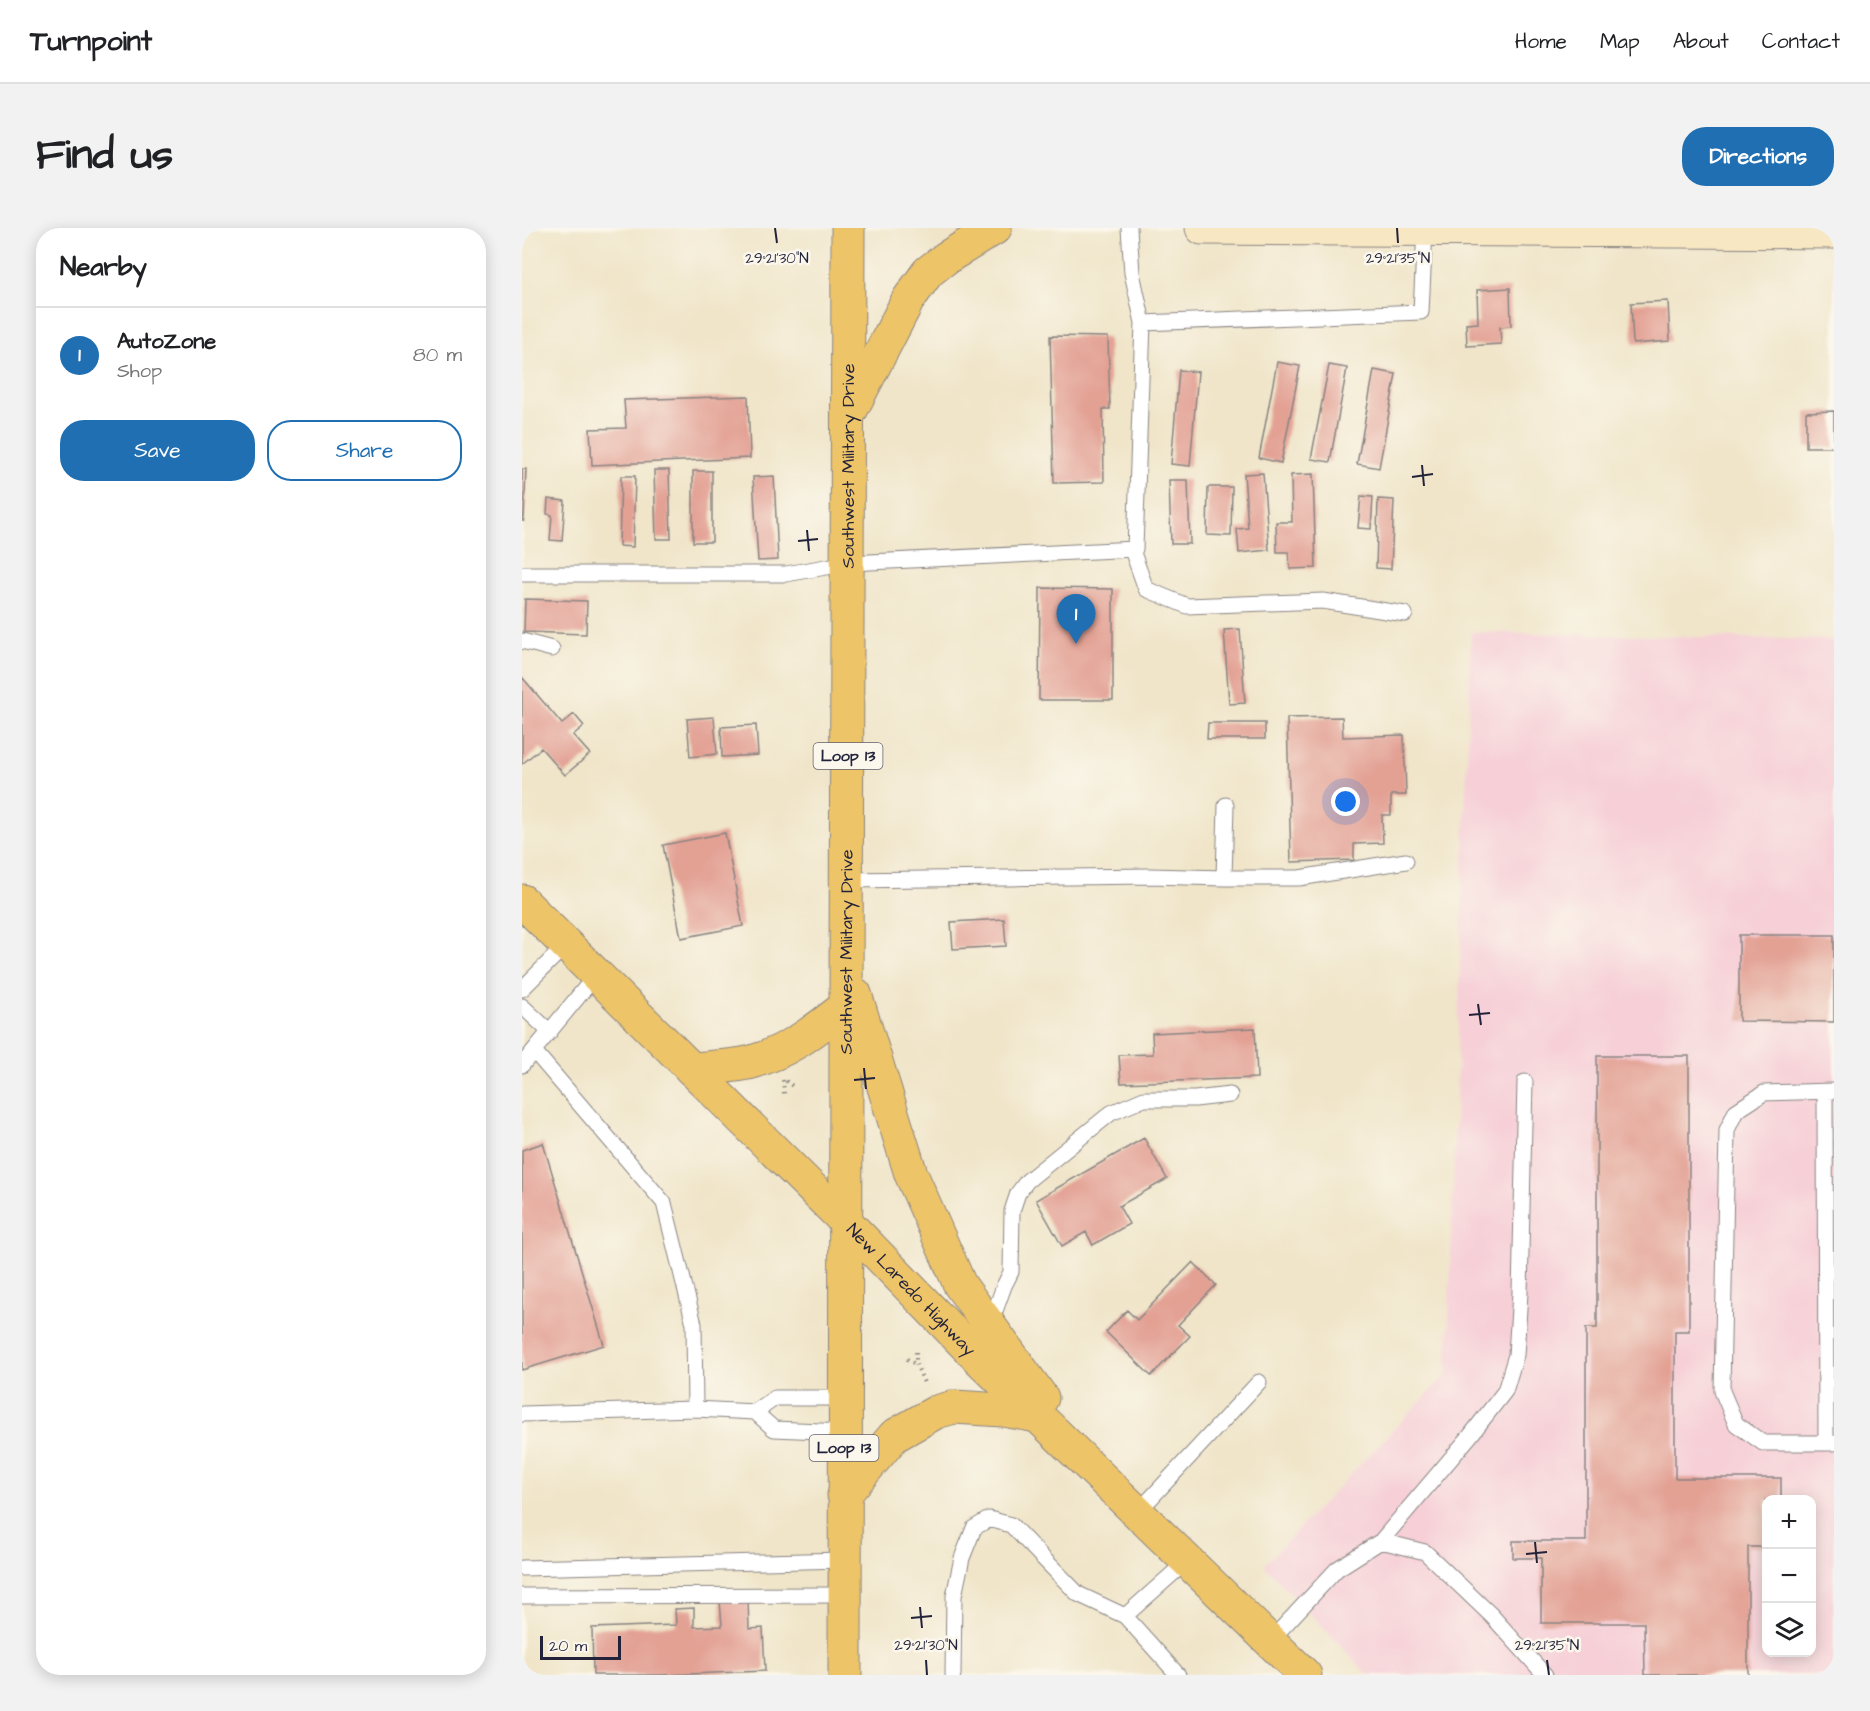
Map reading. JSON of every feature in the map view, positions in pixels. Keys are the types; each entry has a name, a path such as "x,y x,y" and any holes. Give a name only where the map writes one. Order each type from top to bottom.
{"main road":[{"name":"Southwest Military Drive","path":"845,1675 848,228"},
{"path":"848,416 908,300 928,272 946,258 995,228"},
{"path":"1202,228 1834,231"},
{"name":"New Laredo Highway","path":"522,901 845,1221 978,1359 1305,1675"},
{"path":"845,966 911,1174 960,1285 1099,1474"},
{"path":"691,1069 750,1062 774,1053 798,1043 845,1007"},
{"path":"844,1496 894,1436 936,1412 954,1407 1003,1410 1038,1416"}],"lane":[{"path":"522,574 786,574 849,563 1135,549 1143,323 1132,273 1129,228"},
{"path":"1143,323 1421,312 1425,229"},
{"path":"1132,550 1146,589 1187,606 1323,601 1405,614"},
{"path":"522,641 552,649"},
{"path":"1224,878 1227,805"},
{"path":"847,880 1150,876 1299,878 1406,861"},
{"path":"522,989 566,945"},
{"path":"522,1065 596,975"},
{"path":"522,1006 550,1032"},
{"path":"534,1051 664,1203 694,1324 695,1409"},
{"path":"1270,1641 1337,1569 1381,1541 1505,1391 1516,1355 1520,1293 1525,1082"},
{"path":"1830,1092 1830,1442 1762,1443 1736,1424 1722,1391 1726,1130 1736,1111 1764,1093 1830,1092"},
{"path":"978,1359 1011,1272 1012,1211 1018,1193 1028,1181 1111,1113 1144,1099 1195,1099 1230,1095"},
{"path":"1138,1512 1259,1382"},
{"path":"522,1414 695,1409 755,1412 775,1398 844,1398"},
{"path":"755,1412 774,1429 844,1432"},
{"path":"952,1675 954,1596 962,1558 974,1528 989,1519 1011,1525 1078,1594 1125,1616 1178,1675"},
{"path":"1381,1541 1425,1552 1492,1616 1545,1675"},
{"path":"522,1568 844,1560"},
{"path":"1125,1616 1188,1560"},
{"path":"522,1596 844,1595"}],"path":[{"path":"784,1094 783,1080 795,1088"},
{"path":"916,1352 916,1364 927,1389"},
{"path":"907,1359 916,1364"}],"shaded area":[{"path":"1471,632 1834,640 1834,1675 1368,1675 1264,1565 1447,1374"}],"building":[{"path":"1510,288 1511,326 1500,327 1501,344 1467,346 1466,324 1478,323 1477,290"},
{"path":"1668,301 1670,341 1633,344 1631,303"},
{"path":"1050,336 1108,337 1110,409 1103,409 1104,482 1054,483"},
{"path":"1277,362 1300,366 1281,463 1259,458"},
{"path":"1329,365 1347,368 1330,462 1311,459"},
{"path":"1179,370 1198,372 1190,466 1171,464"},
{"path":"1374,370 1396,374 1379,468 1357,464"},
{"path":"748,396 750,458 592,465 590,429 626,428 624,400"},
{"path":"1834,411 1834,447 1806,447 1806,412"},
{"path":"522,469 526,469 524,521 522,521"},
{"path":"654,470 669,470 671,539 656,539"},
{"path":"693,471 712,471 712,542 693,542"},
{"path":"1263,473 1269,550 1239,553 1237,529 1248,528 1244,474"},
{"path":"1313,474 1316,568 1290,569 1289,552 1277,552 1276,522 1292,522 1291,475"},
{"path":"621,476 635,476 633,547 619,546"},
{"path":"774,476 778,560 758,561 753,477"},
{"path":"1169,480 1188,480 1190,544 1171,544"},
{"path":"1208,487 1232,487 1231,536 1207,535"},
{"path":"1361,496 1373,497 1371,529 1358,528"},
{"path":"548,499 565,501 562,541 550,540 552,515 547,514"},
{"path":"1378,499 1394,500 1391,569 1376,568"},
{"path":"1040,588 1113,589 1113,700 1039,700"},
{"path":"525,599 587,601 586,634 524,632"},
{"path":"1240,629 1245,703 1229,704 1224,630"},
{"path":"522,677 562,724 574,714 584,726 573,735 590,754 565,775 541,748 522,764"},
{"path":"714,717 717,754 690,757 687,719"},
{"path":"1342,717 1343,737 1404,735 1406,795 1391,795 1391,815 1382,815 1383,843 1354,844 1354,860 1291,862 1287,718"},
{"path":"1208,723 1265,723 1265,739 1207,739"},
{"path":"756,725 758,755 722,757 721,727"},
{"path":"725,833 743,926 681,938 663,845"},
{"path":"1004,919 1006,946 953,949 951,922"},
{"path":"1739,935 1834,935 1834,1022 1739,1021"},
{"path":"1255,1028 1257,1078 1121,1083 1119,1055 1153,1054 1152,1033"},
{"path":"1597,1056 1689,1056 1689,1331 1675,1331 1675,1478 1781,1478 1781,1495 1762,1495 1762,1547 1748,1547 1748,1675 1645,1675 1644,1623 1541,1623 1541,1558 1513,1558 1513,1541 1586,1541 1586,1328 1597,1328"},
{"path":"1144,1138 1167,1179 1119,1206 1129,1224 1093,1245 1086,1232 1062,1246 1036,1200"},
{"path":"543,1143 604,1345 522,1370 522,1150"},
{"path":"1193,1262 1216,1285 1178,1325 1190,1336 1151,1376 1106,1332 1127,1310 1137,1320"},
{"path":"748,1600 749,1629 763,1628 765,1671 593,1675 592,1628 676,1625 675,1609 694,1608 694,1627 722,1626 720,1601"}],"place":[{"name":"AutoZone","path":"1076,644"}]}
